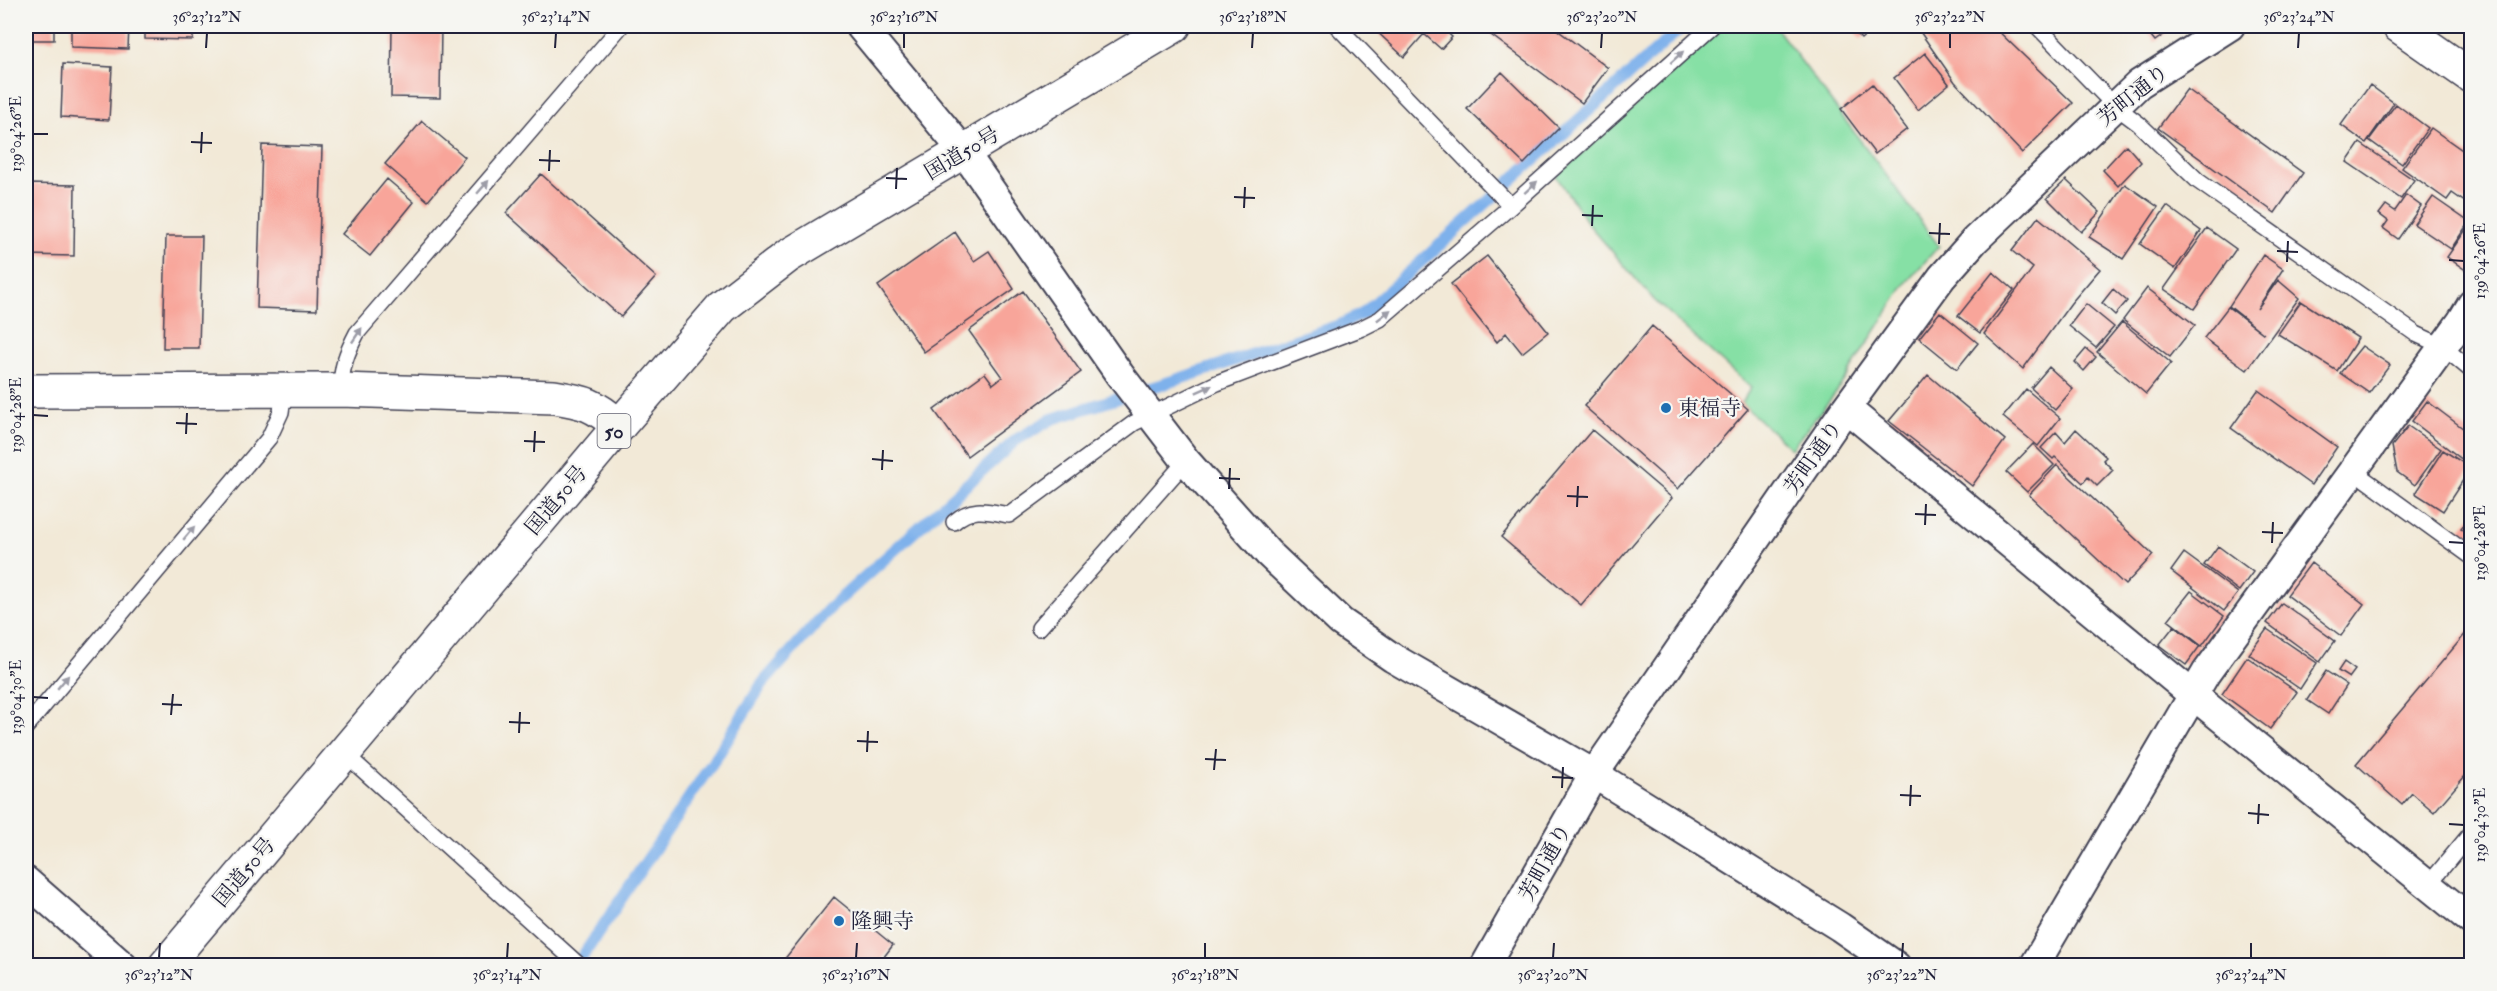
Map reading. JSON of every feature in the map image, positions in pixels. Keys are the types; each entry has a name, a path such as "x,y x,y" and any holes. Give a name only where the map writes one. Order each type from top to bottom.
{"main road":[{"name":"国道50号","path":"165,966 619,426 722,307 788,256 1174,26"},
{"path":"2399,26 2472,77"},
{"path":"26,392 341,390 554,397 584,402 602,412 619,426"}],"street":[{"path":"860,26 964,152 1113,365 1186,461 1268,553 1341,622 1393,658 1594,774 1840,927 1896,966"},
{"name":"芳町通り","path":"1485,966 1594,774 1846,408 1942,277 1975,240 2139,84 2230,26"},
{"path":"2034,966 2206,673 2472,304"},
{"path":"1846,408 2193,695 2472,921"},
{"path":"26,881 123,966"}],"lane":[{"path":"341,390 341,372 346,354 357,333 621,26"},
{"path":"1337,26 1510,204"},
{"path":"954,522 965,513 987,511 1009,515 1134,423 1152,416 1169,404 1380,319 1712,26"},
{"path":"2037,26 2115,106 2139,124 2198,181 2416,334 2442,346 2472,371"},
{"path":"26,727 269,438 281,412 284,390"},
{"path":"1039,628 1186,461"},
{"path":"2352,470 2472,557"},
{"path":"344,753 580,966"},
{"path":"2428,885 2472,832"}],"green space":[{"path":"1724,26 1775,26 1939,246 1906,283 1837,391 1791,449 1741,403 1751,388 1654,300 1590,226 1556,176"}],"building":[{"path":"26,26 54,26 54,40 26,40"},
{"path":"71,26 129,26 128,49 71,47"},
{"path":"145,26 193,26 193,40 145,39"},
{"path":"392,26 441,26 440,98 391,97"},
{"path":"1371,26 1440,26 1452,37 1441,49 1424,34 1404,57"},
{"path":"1479,26 1552,26 1608,68 1582,103"},
{"path":"1849,26 1876,26 1861,39"},
{"path":"1916,26 1993,26 2073,103 2022,153 1955,82"},
{"path":"2143,26 2176,26 2155,41"},
{"path":"1925,53 1949,84 1918,110 1894,78"},
{"path":"63,64 112,67 109,120 61,117"},
{"path":"1502,72 1559,128 1524,164 1467,109"},
{"path":"1872,84 1907,129 1875,154 1841,109"},
{"path":"2370,85 2394,103 2366,143 2341,125"},
{"path":"2187,89 2303,173 2275,213 2158,128"},
{"path":"2396,104 2428,128 2402,164 2369,140"},
{"path":"422,121 465,157 428,201 385,164"},
{"path":"2431,128 2472,157 2472,207 2452,193 2447,200 2402,168"},
{"path":"2360,143 2414,180 2401,199 2347,162"},
{"path":"262,145 322,147 317,310 257,308"},
{"path":"2126,145 2141,162 2118,186 2103,170"},
{"path":"541,174 656,277 621,317 506,213"},
{"path":"387,179 414,202 370,256 342,234"},
{"path":"2066,180 2100,212 2081,232 2047,198"},
{"path":"26,184 75,185 74,256 26,255"},
{"path":"2125,184 2158,207 2123,259 2089,237"},
{"path":"2406,195 2421,206 2398,239 2383,228 2388,221 2379,214 2386,205 2395,211"},
{"path":"2433,197 2469,222 2451,249 2414,224"},
{"path":"2167,206 2201,231 2175,269 2140,244"},
{"path":"2038,217 2100,269 2071,303 2023,369 1984,334 2033,268 2012,251"},
{"path":"2472,221 2472,271 2470,273 2447,257"},
{"path":"2207,228 2236,249 2194,309 2164,289"},
{"path":"955,232 974,261 989,251 1014,289 924,352 878,286"},
{"path":"166,236 202,236 199,348 163,348"},
{"path":"2263,255 2283,269 2257,309 2278,280 2299,298 2247,370 2204,338 2228,307 2264,334 2229,306"},
{"path":"1487,256 1548,332 1522,353 1506,333 1497,342 1451,284"},
{"path":"1993,272 2014,290 1980,333 1958,316"},
{"path":"2147,288 2195,325 2170,357 2123,320"},
{"path":"2113,289 2127,301 2115,315 2102,303"},
{"path":"1023,291 1081,372 967,456 934,410 985,373 993,384 1002,377 969,331"},
{"path":"2301,301 2358,338 2337,371 2278,334"},
{"path":"2086,304 2114,327 2096,348 2069,326"},
{"path":"1940,312 1978,343 1957,369 1919,338"},
{"path":"2122,322 2171,363 2146,394 2097,352"},
{"name":"東福寺","path":"1652,326 1748,409 1678,489 1584,406"},
{"path":"2362,346 2390,365 2369,393 2340,373"},
{"path":"2086,349 2096,357 2084,371 2075,362"},
{"path":"2049,367 2073,389 2055,410 2031,388"},
{"path":"1928,375 2005,440 1972,486 1889,421"},
{"path":"2026,389 2060,418 2038,446 2003,417"},
{"path":"2258,390 2337,447 2311,485 2231,428"},
{"path":"2427,401 2472,435 2472,467 2412,421"},
{"path":"2408,426 2441,449 2415,485 2397,472 2392,446"},
{"path":"2076,429 2106,457 2103,460 2113,470 2097,486 2088,477 2083,483 2055,457 2053,459 2041,448 2056,432 2065,442"},
{"path":"1592,430 1672,498 1581,605 1501,537"},
{"path":"2033,444 2054,465 2027,492 2006,472"},
{"path":"2443,450 2471,468 2443,511 2415,493"},
{"path":"2057,465 2153,555 2125,585 2029,495"},
{"path":"2472,515 2472,536 2461,529"},
{"path":"2218,546 2253,572 2239,591 2204,565"},
{"path":"2184,553 2238,593 2224,611 2171,571"},
{"path":"2311,563 2364,604 2341,636 2287,595"},
{"path":"2191,591 2224,616 2202,646 2168,620"},
{"path":"2282,603 2335,641 2320,662 2267,623"},
{"path":"2174,626 2200,646 2186,665 2159,645"},
{"path":"2472,626 2472,768 2434,812 2412,793 2402,805 2356,764"},
{"path":"2267,629 2317,663 2300,689 2249,654"},
{"path":"2247,657 2297,692 2270,729 2222,694"},
{"path":"2344,662 2355,670 2349,678 2338,671"},
{"path":"2326,671 2347,685 2328,714 2307,700"},
{"name":"隆興寺","path":"834,897 893,945 877,966 779,966"}],"waterway":[{"path":"576,966 719,753 762,684 828,610 1016,440 1052,419 1340,325 1364,313 1683,26"}],"place":[{"name":"東福寺","path":"1666,408"},
{"name":"隆興寺","path":"839,921"}]}
